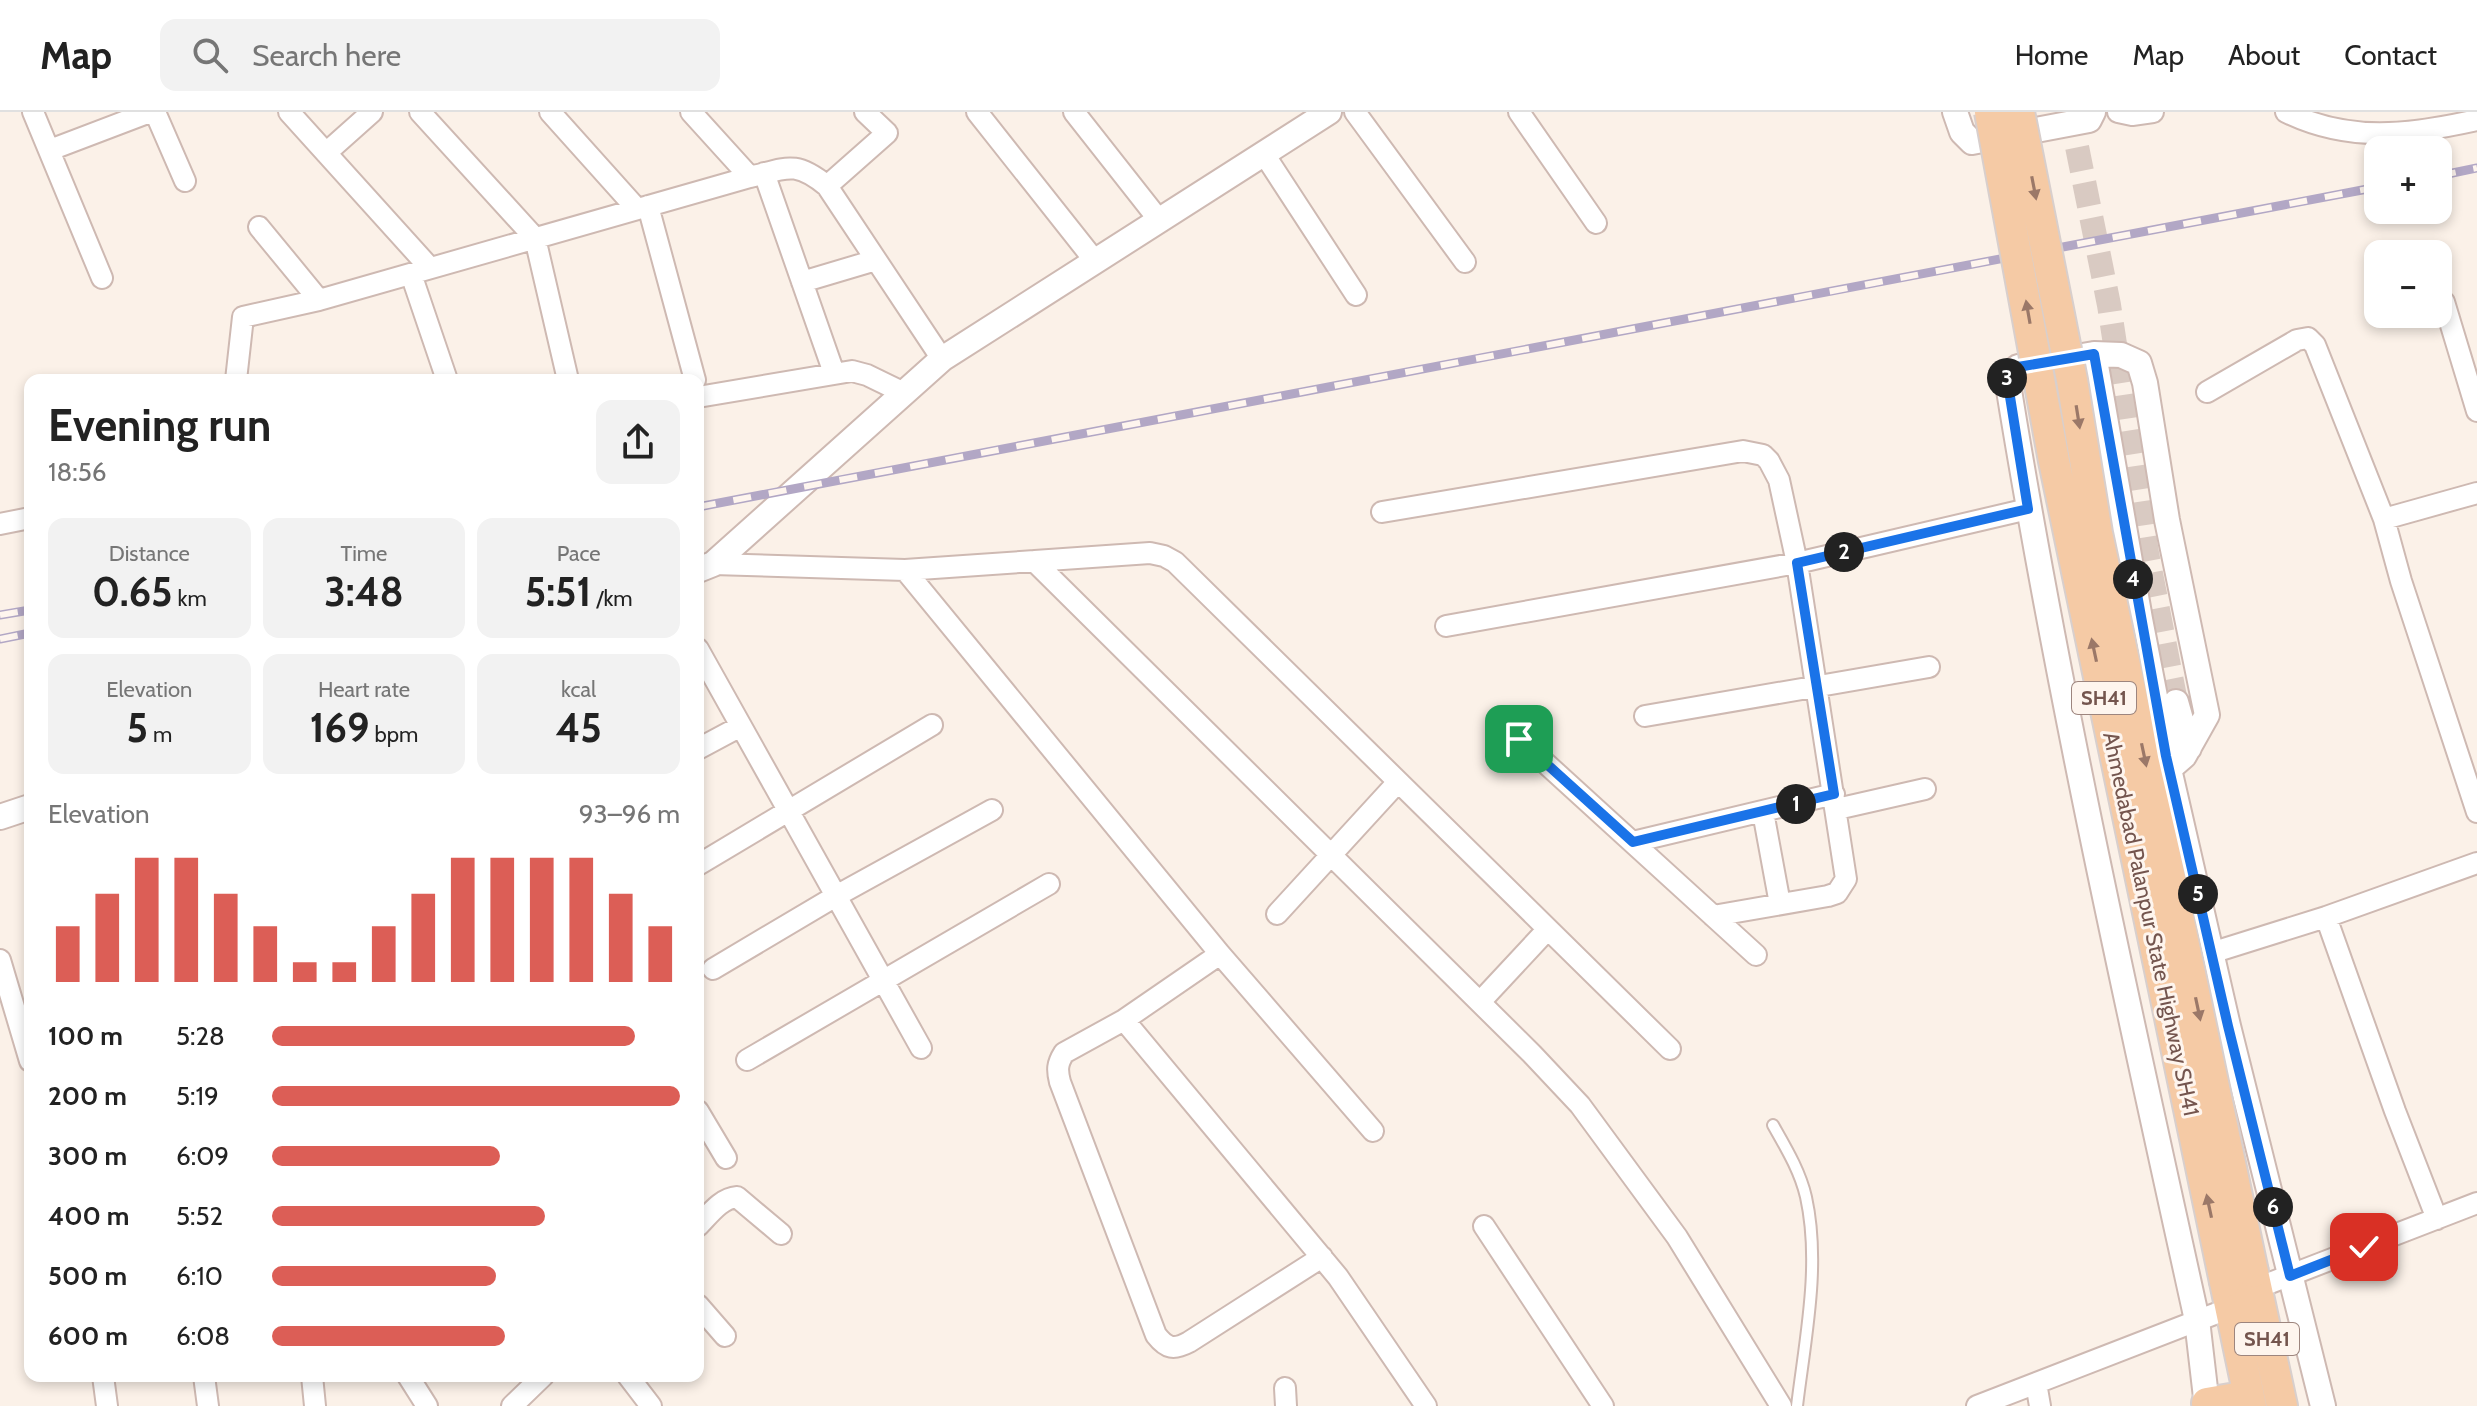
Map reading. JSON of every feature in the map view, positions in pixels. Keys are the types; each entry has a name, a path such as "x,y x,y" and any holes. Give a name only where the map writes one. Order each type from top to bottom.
{"main road":[{"name":"Ahmedabad Palanpur State Highway SH41","path":"1990,112 2054,461 2241,1288 2282,1406"},
{"name":"Ahmedabad Palanpur State Highway SH41","path":"2019,112 2241,1288 2250,1401"},
{"path":"2207,1405 2250,1401"}],"street":[{"path":"33,112 102,278"},
{"path":"50,150 153,112 185,181"},
{"path":"289,112 326,153 420,271 446,374"},
{"path":"326,153 372,112"},
{"path":"420,112 535,238 567,374"},
{"path":"550,112 642,208 692,374"},
{"path":"691,112 757,175 802,282 834,373"},
{"path":"827,186 887,133 865,112"},
{"path":"1074,112 1159,220"},
{"path":"705,567 942,359 1329,112"},
{"path":"1355,112 1465,262"},
{"path":"1519,112 1596,223"},
{"path":"1955,112 1962,132 1972,142 2089,120 2093,112"},
{"path":"2118,112 2132,115 2153,112"},
{"path":"2286,112 2312,124 2365,133 2402,134 2477,120"},
{"path":"983,114 1095,261"},
{"path":"1264,154 1356,295"},
{"path":"237,374 243,317 319,300 757,175 797,168 808,171 827,186 942,359"},
{"path":"259,227 319,300"},
{"path":"802,282 876,260"},
{"path":"2452,328 2477,411"},
{"path":"2207,392 2297,340 2304,338 2312,341 2384,519 2401,581 2477,812"},
{"path":"2094,354 2169,769 2211,953 2323,1406"},
{"path":"2169,769 2184,756 2207,715 2139,363 2121,355 2094,354 2018,367 2007,378 2028,509 2133,1030 2197,1320 2207,1405"},
{"path":"704,391 852,371 904,393"},
{"path":"1382,512 1743,451 1754,451 1769,461 1779,480 1797,563 1846,865 1844,886 1828,896 1713,916"},
{"path":"2384,519 2477,493"},
{"path":"1446,626 1797,563 2028,509"},
{"path":"0,524 24,519"},
{"path":"705,567 905,570 1150,553 1164,556 1175,562 1670,1049"},
{"path":"1034,561 1580,1105 1677,1237 1781,1406"},
{"path":"905,570 1220,954 1373,1131"},
{"path":"704,660 921,1048"},
{"path":"1645,716 1929,667"},
{"path":"2176,702 2189,748"},
{"path":"704,862 932,725"},
{"path":"704,746 741,726"},
{"path":"1519,739 1756,955"},
{"path":"1277,914 1397,783"},
{"path":"1633,842 1763,812 1925,789"},
{"path":"0,817 24,809"},
{"path":"713,969 836,896 992,810"},
{"path":"1763,812 1780,904"},
{"path":"2211,953 2326,917 2477,863"},
{"path":"747,1060 1049,884"},
{"path":"2326,917 2437,1219"},
{"path":"1480,1002 1547,930"},
{"path":"1220,954 1124,1020 1064,1053 1057,1070 1156,1335 1170,1349 1189,1342 1322,1257"},
{"path":"0,960 24,1041"},
{"path":"1124,1020 1322,1257 1426,1406"},
{"path":"704,1121 726,1158"},
{"path":"704,1220 724,1200 733,1196 781,1234"},
{"path":"1977,1406 2197,1320 2241,1288 2290,1276 2477,1203"},
{"path":"1484,1226 1603,1406"},
{"path":"704,1312 725,1336"},
{"path":"104,1382 107,1406"},
{"path":"205,1382 208,1406"},
{"path":"313,1382 315,1406"},
{"path":"412,1382 427,1406"},
{"path":"519,1404 534,1382"},
{"path":"633,1382 651,1406"},
{"path":"2036,1383 2040,1406"}],"lane":[{"path":"1773,1125 1797,1168 1806,1197 1812,1235 1809,1310 1797,1406"}],"tunnel":[{"path":"2070,112 2109,305 2147,553 2176,702"}],"railway":[{"path":"2452,173 2477,168"},
{"path":"704,506 2364,190"},
{"path":"0,615 24,611"},
{"path":"0,639 24,634"}],"route":[{"path":"1519,739 1633,842 1834,794 1797,563 2028,509 2007,378 2018,367 2094,354 2166,756 2290,1276 2364,1247"}]}
